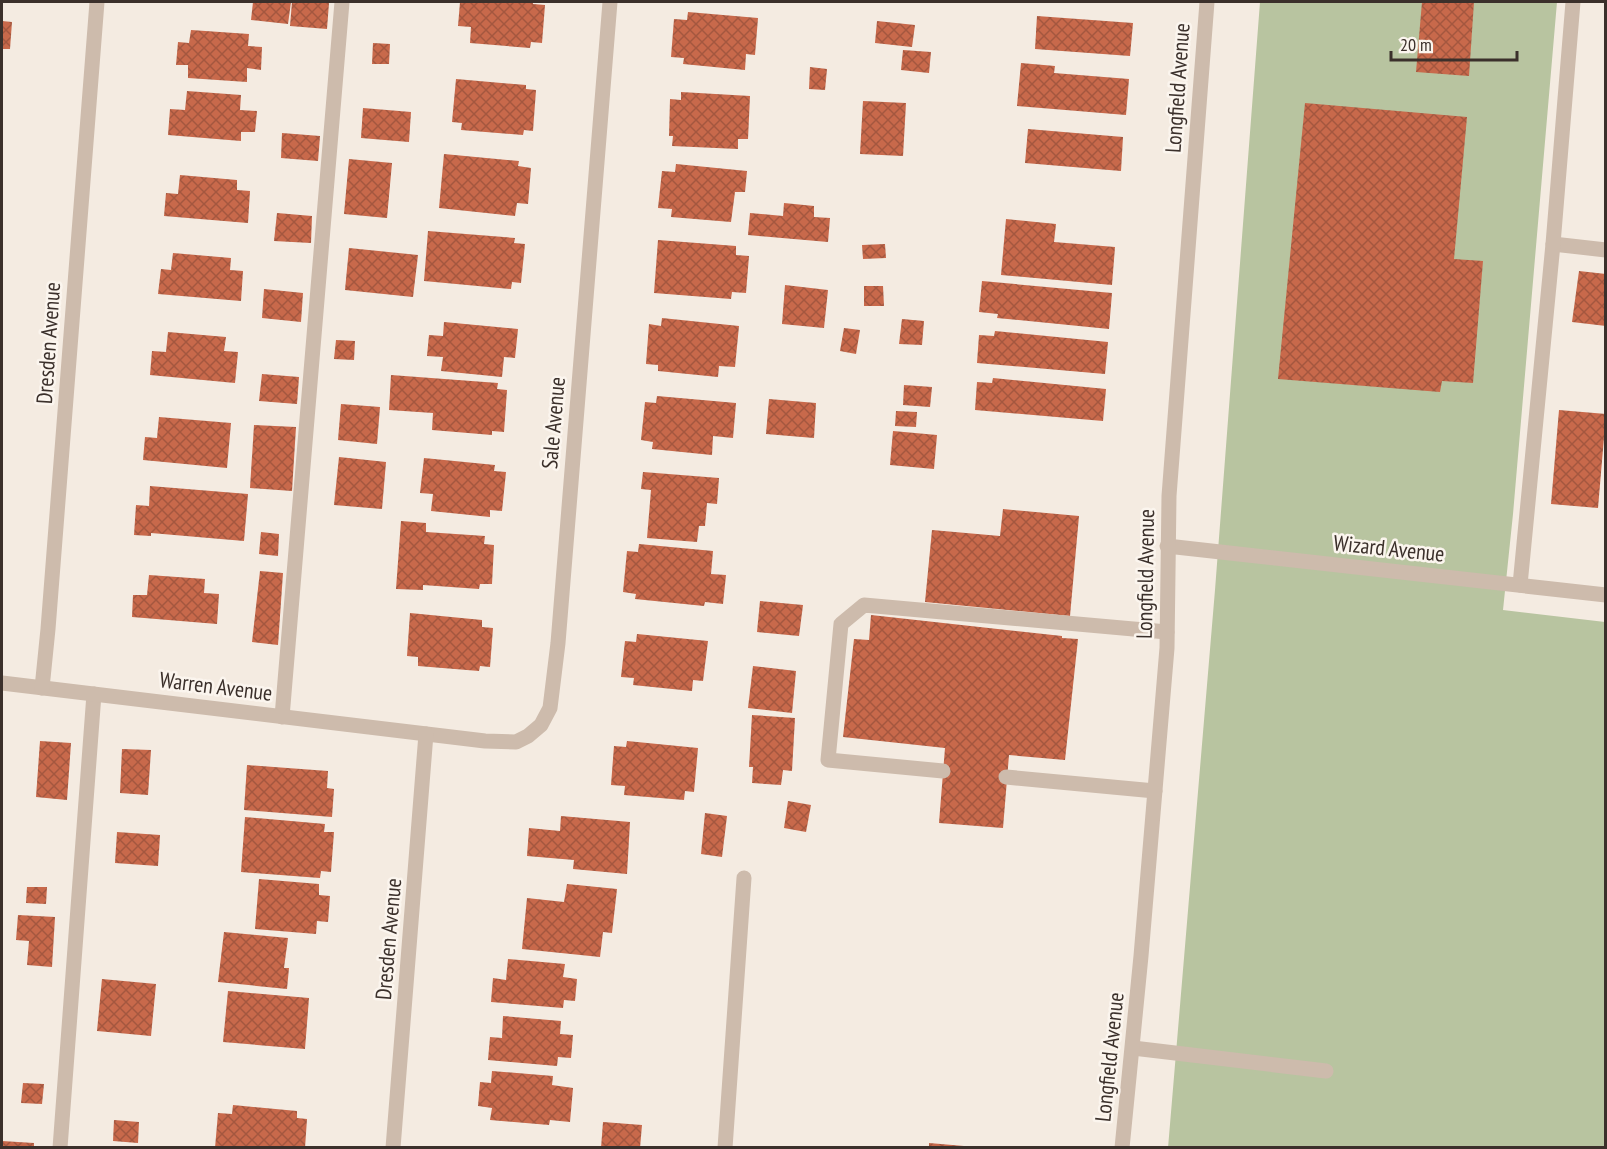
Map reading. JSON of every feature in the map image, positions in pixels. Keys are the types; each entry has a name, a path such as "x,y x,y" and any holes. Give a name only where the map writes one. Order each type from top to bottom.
{"street":[{"name":"Dresden Avenue","path":"42,688 97,2"},
{"path":"282,717 342,2"},
{"name":"Sale Avenue","path":"426,734 516,742 528,736 540,725 550,708 558,643 610,2"},
{"name":"Longfield Avenue","path":"1122,1148 1167,648 1169,496 1207,2"},
{"path":"1520,585 1553,244 1573,2"},
{"path":"1553,244 1605,250"},
{"name":"Wizard Avenue","path":"1167,546 1605,595"},
{"path":"943,771 828,760 841,624 864,605 1167,632"},
{"name":"Warren Avenue","path":"2,683 426,734"},
{"path":"60,1148 94,694"},
{"name":"Dresden Avenue","path":"393,1148 426,734"},
{"path":"1006,777 1155,791"},
{"path":"725,1148 744,878"},
{"path":"1132,1048 1326,1071"}],"green space":[{"path":"1260,2 1557,2 1503,610 1605,622 1605,1147 1168,1148 1215,590"}],"building":[{"path":"253,2 291,2 288,24 251,20"},
{"path":"292,2 329,3 327,29 290,26"},
{"path":"460,2 533,2 533,4 545,5 542,43 531,42 530,48 470,43 471,27 458,26"},
{"path":"1422,2 1474,2 1469,76 1416,72"},
{"path":"688,12 758,18 755,55 746,54 745,70 683,64 684,58 671,57 674,19 687,20"},
{"path":"1037,16 1133,23 1130,56 1035,49"},
{"path":"2,21 12,22 10,49 2,49"},
{"path":"877,21 915,25 912,47 875,43"},
{"path":"191,30 249,34 248,46 262,47 261,70 247,68 247,82 188,78 188,65 176,65 178,42 189,43"},
{"path":"373,43 390,44 389,64 372,64"},
{"path":"903,50 931,52 929,73 901,70"},
{"path":"1021,63 1055,66 1054,73 1129,79 1126,115 1017,106"},
{"path":"810,67 827,69 825,90 809,89"},
{"path":"456,79 526,85 526,89 536,90 533,131 524,130 523,135 461,130 462,123 452,122"},
{"path":"187,91 241,95 240,110 257,111 255,132 241,132 241,141 168,135 170,109 185,110"},
{"path":"681,92 750,96 748,139 738,139 738,149 672,146 673,136 669,136 670,99 681,100"},
{"path":"863,101 906,103 903,156 860,154"},
{"path":"1305,103 1467,117 1454,259 1483,261 1473,383 1442,381 1440,392 1278,379"},
{"path":"363,108 411,112 409,142 361,138"},
{"path":"1028,129 1123,137 1121,171 1025,163"},
{"path":"282,133 320,136 318,161 281,158"},
{"path":"444,154 519,161 518,166 531,168 528,204 517,203 515,216 439,208"},
{"path":"349,159 392,163 387,218 344,214"},
{"path":"676,164 747,171 745,192 735,192 731,222 671,217 672,209 658,208 662,171 675,172"},
{"path":"180,175 237,180 237,190 250,191 248,223 164,216 166,193 178,194"},
{"path":"784,203 814,206 814,217 830,218 828,242 748,235 750,213 783,216"},
{"path":"277,213 312,216 311,243 274,241"},
{"path":"1006,219 1056,224 1054,242 1115,247 1112,285 1001,275"},
{"path":"428,231 515,238 514,243 525,244 521,283 512,282 511,289 424,281"},
{"path":"658,240 736,246 736,255 749,256 746,293 732,292 731,299 654,293"},
{"path":"885,244 886,258 863,259 862,245"},
{"path":"349,248 418,255 413,297 345,290"},
{"path":"173,253 231,258 230,270 243,271 241,301 158,294 161,269 171,270"},
{"path":"1579,271 1606,274 1606,326 1572,322"},
{"path":"982,281 1112,293 1109,329 997,318 998,314 979,312"},
{"path":"785,285 828,290 824,328 782,324"},
{"path":"864,286 883,286 884,306 864,306"},
{"path":"264,289 303,293 301,322 262,318"},
{"path":"662,318 739,326 735,367 719,366 718,377 658,371 658,365 646,364 649,324 661,326"},
{"path":"902,319 924,321 922,345 899,344"},
{"path":"444,322 518,329 515,358 504,357 502,377 441,371 443,357 427,356 429,335 443,336"},
{"path":"844,328 860,330 856,354 840,351"},
{"path":"995,331 1108,342 1105,374 977,363 979,335 994,336"},
{"path":"168,332 226,337 224,351 238,352 235,383 150,375 152,351 166,352"},
{"path":"336,340 355,341 354,360 334,359"},
{"path":"262,374 299,377 297,404 259,401"},
{"path":"391,375 498,383 497,389 507,390 504,432 492,431 492,435 432,430 433,413 389,410"},
{"path":"993,378 1106,389 1103,421 975,410 977,382 992,383"},
{"path":"904,385 932,387 930,407 903,405"},
{"path":"657,396 736,403 733,438 713,436 712,455 652,449 653,442 641,440 645,402 656,403"},
{"path":"769,399 816,403 814,438 766,434"},
{"path":"341,404 380,407 377,444 338,440"},
{"path":"1559,410 1606,414 1598,508 1551,504"},
{"path":"896,411 917,412 916,427 895,426"},
{"path":"159,417 231,423 227,468 143,460 145,437 157,438"},
{"path":"254,425 296,427 292,491 250,488"},
{"path":"893,431 937,435 934,469 890,465"},
{"path":"339,457 386,462 382,509 334,505"},
{"path":"424,458 495,465 494,471 506,472 502,511 490,510 490,517 431,511 433,494 420,493"},
{"path":"643,472 719,478 717,504 707,503 705,526 699,526 697,542 647,538 651,490 641,489"},
{"path":"150,486 248,494 244,541 151,533 151,536 134,535 136,505 149,506"},
{"path":"1003,509 1079,516 1070,616 925,602 932,530 1000,536"},
{"path":"401,521 426,523 426,532 485,536 484,544 494,545 492,584 480,584 479,589 423,585 423,590 396,589"},
{"path":"261,532 279,534 278,556 259,554"},
{"path":"639,544 713,551 711,574 726,575 723,604 705,602 704,606 635,599 636,594 623,592 627,551 638,552"},
{"path":"260,571 283,573 278,645 252,642"},
{"path":"149,575 205,579 204,593 219,594 217,624 132,617 133,595 147,595"},
{"path":"760,601 803,605 799,636 757,632"},
{"path":"410,613 482,620 482,627 493,628 490,667 480,666 479,671 418,666 418,657 407,656"},
{"path":"871,615 1078,639 1065,760 1009,755 1003,828 939,823 945,748 843,737 854,639 869,640"},
{"path":"637,634 708,641 703,681 693,680 692,691 633,685 634,678 621,677 625,641 636,642"},
{"path":"753,666 796,671 792,713 748,708"},
{"path":"752,715 795,718 792,771 783,770 781,785 752,783 753,767 749,767"},
{"path":"40,741 71,743 67,800 36,797"},
{"path":"627,741 698,748 694,792 685,791 684,800 624,795 625,786 611,785 614,746 626,747"},
{"path":"122,749 151,750 148,795 120,793"},
{"path":"247,765 328,771 327,788 334,789 332,817 244,810"},
{"path":"788,801 811,805 806,832 784,828"},
{"path":"705,813 727,816 722,857 701,854"},
{"path":"561,816 630,822 627,874 573,869 574,860 527,856 529,828 560,831"},
{"path":"245,817 325,824 324,832 334,832 331,872 321,871 320,878 241,872"},
{"path":"117,832 160,835 158,866 115,863"},
{"path":"259,879 319,884 319,895 330,896 328,922 317,921 316,934 255,929"},
{"path":"567,884 617,889 612,933 603,932 600,957 522,949 527,898 564,902"},
{"path":"27,887 47,887 46,904 26,903"},
{"path":"18,915 55,917 52,967 27,965 29,941 16,940"},
{"path":"224,932 288,938 284,968 289,968 287,989 218,982"},
{"path":"508,959 565,964 563,977 577,979 575,1001 564,1000 563,1008 491,1002 493,978 506,980"},
{"path":"102,979 156,984 151,1036 97,1031"},
{"path":"228,991 309,998 305,1049 223,1042"},
{"path":"503,1016 561,1021 560,1034 573,1035 571,1058 558,1057 557,1066 488,1060 490,1037 502,1038"},
{"path":"492,1071 553,1076 552,1085 573,1088 570,1122 550,1120 549,1125 490,1120 492,1108 478,1106 480,1082 491,1083"},
{"path":"23,1083 44,1084 42,1104 21,1103"},
{"path":"233,1105 297,1111 297,1118 307,1119 305,1148 215,1148 218,1113 232,1114"},
{"path":"114,1120 139,1122 138,1143 113,1141"},
{"path":"603,1122 642,1125 640,1148 601,1148"},
{"path":"2,1141 34,1143 34,1148 2,1148"},
{"path":"929,1143 964,1146 964,1148 929,1148"}]}
